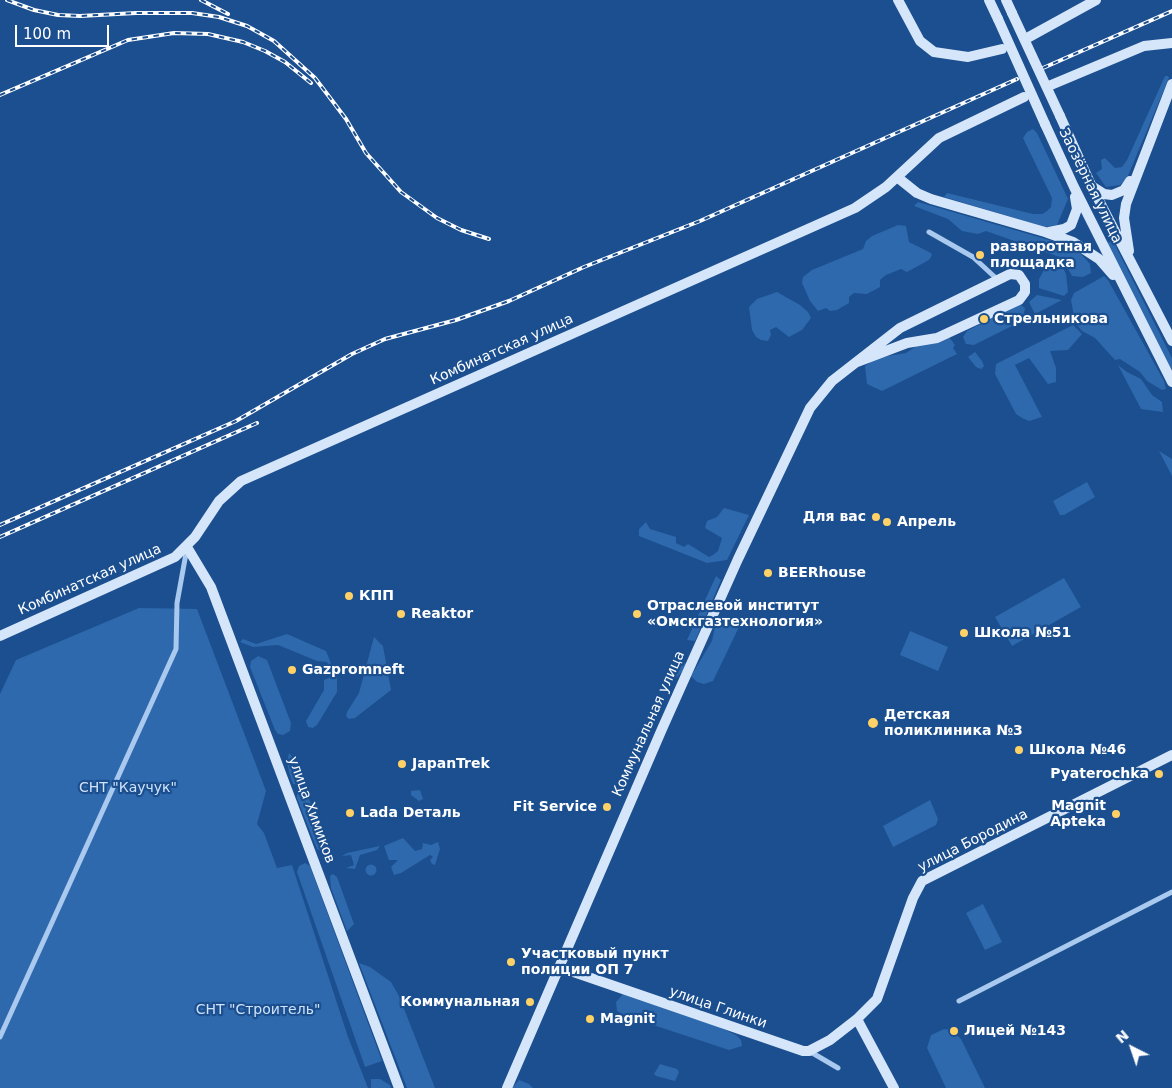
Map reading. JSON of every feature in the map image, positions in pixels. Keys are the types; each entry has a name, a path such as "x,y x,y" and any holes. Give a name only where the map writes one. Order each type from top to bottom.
{"main road":[{"path":"898,0 920,41 934,52 968,57 1002,49"},
{"name":"Заозёрная улица","path":"989,0 1074,187 1124,289 1172,380"},
{"name":"Заозёрная улица","path":"1006,0 1092,187 1172,342"},
{"path":"1029,37 1096,0"},
{"path":"1051,85 1144,46 1172,43"},
{"path":"1134,271 1128,248 1124,218 1126,204 1172,84"},
{"name":"Комбинатская улица","path":"0,636 163,563 187,547 219,501 236,485 252,476 856,208 897,177 939,138 1024,97"},
{"path":"1092,187 1104,194 1112,195 1124,190 1136,174"},
{"path":"897,177 917,193 931,199 1045,232 1089,251 1099,258 1124,289"},
{"path":"1045,232 1064,229 1075,218 1077,209 1074,187"},
{"name":"Коммунальная улица","path":"507,1088 666,720 795,436 820,392 857,362 900,328 1010,274 1019,275 1025,284 1026,292 1019,300 937,338 920,339 857,362"},
{"name":"улица Химиков","path":"187,547 204,572 211,587 399,1088"},
{"name":"улица Бородина","path":"809,1051 830,1040 857,1020 877,999 913,898 922,882 1170,758"},
{"name":"улица Глинки","path":"559,968 786,1045 809,1051"},
{"path":"857,1020 894,1088"}],"street":[{"path":"929,232 973,257 991,271 998,280"},
{"path":"0,1037 176,650 178,603 187,547"},
{"path":"959,1001 1172,892"},
{"name":"улица Глинки","path":"809,1051 838,1068"}],"green space":[{"path":"1165,76 1169,78 1127,178 1120,185 1106,187 1096,173 1102,169 1101,160 1105,158 1115,168 1122,167 1127,160"},
{"path":"1033,129 1037,133 1068,199 1057,225 1045,227 944,197 947,193 1033,214 1042,214 1047,211 1051,207 1052,198 1023,138 1027,132"},
{"path":"918,202 1056,242 1080,253 1090,264 1091,273 1083,277 1072,276 1062,258 986,231 978,234 962,231 948,219 914,206"},
{"path":"898,225 906,226 909,242 931,253 932,255 929,260 907,272 901,269 886,275 880,280 880,287 867,294 854,293 849,297 849,303 837,310 830,311 826,308 818,311 810,301 802,283 803,277 812,270 863,249 866,241 872,236"},
{"path":"1113,241 1172,358 1172,373 1106,243"},
{"path":"1050,259 1060,262 1066,274 1068,292 1064,296 1039,288 1039,279"},
{"path":"1104,276 1164,381 1166,389 1162,390 1147,381 1140,372 1120,359 1115,360 1095,338 1082,331 1075,322 1071,300 1074,293"},
{"path":"777,292 800,305 808,312 811,318 802,330 789,337 776,327 770,330 771,335 768,341 761,340 756,337 752,330 749,307 757,299"},
{"path":"1037,295 1062,300 1035,314 1029,302"},
{"path":"1019,304 1025,308 1023,317 1014,325 974,345 966,344 963,337 967,331"},
{"path":"1073,325 1082,334 1068,350 1050,351 1056,368 1056,382 1048,384 1029,358 1015,365 1042,417 1029,421 1022,418 1016,414 995,374 996,364"},
{"path":"949,337 955,345 953,348 957,354 882,391 867,384 865,366 876,358 906,353 918,345"},
{"path":"975,352 984,366 981,369 976,367 968,357"},
{"path":"1118,365 1141,379 1152,395 1162,402 1163,412 1141,409"},
{"path":"1159,451 1172,459 1172,476"},
{"path":"1087,482 1095,497 1064,515 1060,515 1053,501"},
{"path":"724,508 749,515 727,560 707,563 639,536 639,529 646,522 650,529 676,537 676,543 684,547 688,544 709,557 718,551 722,538 705,528 707,521 717,517"},
{"path":"716,576 721,580 695,641 687,640"},
{"path":"1064,578 1081,607 1012,646 995,617"},
{"name":"СНТ \"Каучук\"","path":"139,608 197,609 266,791 257,824 264,833 277,868 292,865 348,1037 368,1088 0,1088 0,694 16,660"},
{"path":"722,616 740,625 713,681 704,684 697,682 691,676 712,641 717,617"},
{"path":"910,631 948,647 938,671 900,655"},
{"path":"287,634 326,651 337,678 337,692 317,725 313,728 308,727 306,721 324,690 324,680 333,676 327,662 317,661 278,645 253,647 240,642 243,639 256,644"},
{"path":"374,637 383,646 391,690 355,718 349,719 346,716 347,712 359,693"},
{"path":"679,655 686,664 682,672 671,683"},
{"path":"258,656 267,660 291,723 290,731 283,735 278,734 275,730 250,667 251,661"},
{"path":"289,753 303,769 304,781 300,785 293,784 287,763"},
{"path":"305,789 327,844 326,849 321,851 317,849 297,798 297,794"},
{"path":"420,790 423,799 419,801 411,795 411,791"},
{"path":"930,800 938,819 936,825 893,847 883,826"},
{"path":"403,838 415,851 422,849 423,843 431,845 438,842 440,849 435,865 430,860 433,857 430,855 401,873 394,875 391,867 398,860 389,860 384,846"},
{"path":"380,846 377,850 360,855 355,869 346,868 354,865 351,855 342,856 347,853"},
{"path":"305,863 310,866 382,1061 365,1067 297,872 299,866"},
{"path":"371,864 377,870 371,876 365,870"},
{"path":"333,874 337,877 354,924 347,931 331,888 330,876"},
{"path":"983,904 1002,942 985,950 966,913"},
{"path":"359,963 370,967 391,982 399,996 435,1088 407,1088"},
{"path":"623,994 717,1026 736,1035 741,1040 742,1046 729,1050 626,1016 617,1011 616,1002"},
{"path":"944,1029 951,1030 961,1039 985,1088 946,1088 927,1048 931,1035"},
{"path":"660,1064 677,1069 679,1072 675,1081 654,1074"},
{"path":"371,1079 380,1079 390,1085 391,1088 371,1088"},
{"path":"519,1080 529,1084 533,1088 512,1088"}],"railway":[{"path":"7,0 34,10 58,15 192,13 219,17 247,26 274,41 315,78 346,119 366,153 401,192 437,218 461,230 489,239"},
{"path":"201,0 228,14"},
{"path":"1043,68 1172,11"},
{"path":"0,95 128,40 174,33 208,34 243,42 285,62 311,83"},
{"path":"0,525 236,421 352,354 385,339 456,320 509,301 584,267 700,221 1017,79"},
{"path":"0,537 257,423"}],"place":[{"name":"разворотная площадка","path":"980,255"},
{"name":"Стрельникова","path":"984,319"},
{"name":"Для вас","path":"876,517"},
{"name":"Апрель","path":"887,522"},
{"name":"BEERhouse","path":"768,573"},
{"name":"КПП","path":"349,596"},
{"name":"Reaktor","path":"401,614"},
{"name":"Отраслевой институт «Омскгазтехнология»","path":"637,614"},
{"name":"Школа №51","path":"964,633"},
{"name":"Gazpromneft","path":"292,670"},
{"name":"Детская поликлиника №3","path":"873,723"},
{"name":"Школа №46","path":"1019,750"},
{"name":"JapanTrek","path":"402,764"},
{"name":"Pyaterochka","path":"1159,774"},
{"name":"Fit Service","path":"607,807"},
{"name":"Lada Dеталь","path":"350,813"},
{"name":"Magnit Apteka","path":"1116,814"},
{"name":"Участковый пункт полиции ОП 7","path":"511,962"},
{"name":"Коммунальная","path":"530,1002"},
{"name":"Magnit","path":"590,1019"},
{"name":"Лицей №143","path":"954,1031"}],"park label":[{"name":"СНТ \"Строитель\"","path":"258,1010"}]}
